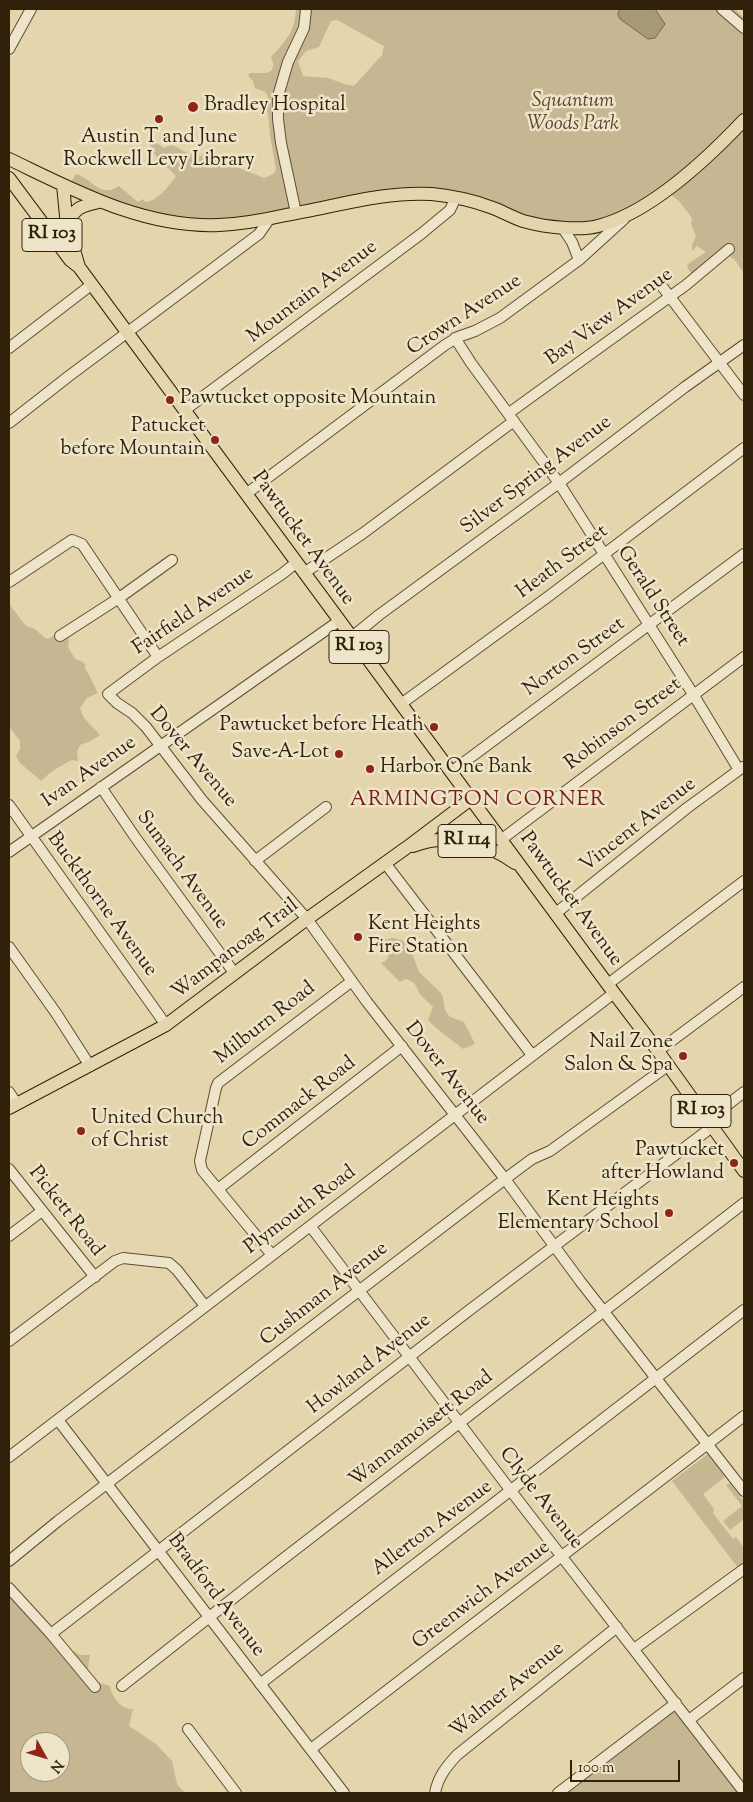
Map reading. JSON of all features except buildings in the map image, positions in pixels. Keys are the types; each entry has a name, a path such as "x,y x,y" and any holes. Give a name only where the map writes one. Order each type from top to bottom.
{"main road":[{"path":"9,159 99,202 151,218 187,224 219,225 270,218 340,203 414,194 456,197 489,206 528,222 583,229 627,216 655,199 723,142 744,120"},
{"name":"Pawtucket Avenue","path":"9,178 185,410 669,1065 744,1171"},
{"name":"Pawtucket Avenue","path":"59,184 75,263"},
{"name":"Pawtucket Avenue","path":"59,184 55,208 57,221 60,233 75,263"},
{"path":"66,226 71,215 77,209 99,202"},
{"name":"Wampanoag Trail","path":"13,1106 166,1025 471,799"},
{"name":"RI 114","path":"406,848 417,844 439,841 470,842 493,850 523,869"}],"street":[{"path":"9,49 31,9"},
{"path":"296,213 281,143 278,96 288,62 304,28 306,9"},
{"path":"722,9 744,28"},
{"name":"Mountain Avenue","path":"185,410 420,234 450,210 456,197"},
{"name":"Crown Avenue","path":"246,494 455,338 475,331 500,318 578,260 627,216"},
{"path":"9,423 259,234 270,218"},
{"path":"562,227 572,242 578,260"},
{"name":"Bay View Avenue","path":"301,568 362,534 511,417 670,297 729,249"},
{"path":"9,348 91,285"},
{"path":"661,285 744,395"},
{"name":"Gerald Street","path":"455,338 471,363 559,483 742,768"},
{"name":"Silver Spring Avenue","path":"352,637 379,614 744,345"},
{"name":"Heath Street","path":"401,704 604,555 744,448"},
{"path":"9,582 62,546 72,540 76,540 82,544 158,657"},
{"name":"Norton Street","path":"451,772 744,554"},
{"path":"60,636 119,598 172,560"},
{"name":"Fairfield Avenue","path":"111,692 158,657 282,574 301,568"},
{"name":"Ivan Avenue","path":"9,852 339,620"},
{"name":"Robinson Street","path":"502,839 744,657"},
{"name":"Dover Avenue","path":"111,692 108,694 117,703 140,720 202,800 307,919 604,1312 744,1491"},
{"name":"Vincent Avenue","path":"556,913 687,808 742,768"},
{"name":"Sumach Avenue","path":"101,787 235,974"},
{"name":"Buckthorne Avenue","path":"9,805 166,1025"},
{"path":"255,861 326,807"},
{"path":"385,863 532,1055"},
{"name":"Plymouth Road","path":"9,1457 456,1115 744,881"},
{"path":"9,947 56,1013 90,1066"},
{"name":"Milburn Road","path":"272,1255 202,1170 200,1161 218,1083 352,981"},
{"path":"658,1051 744,987"},
{"name":"Commack Road","path":"218,1189 402,1046"},
{"name":"Cushman Avenue","path":"9,1561 106,1484 505,1179 532,1159 550,1152 669,1065"},
{"path":"9,1092 13,1106"},
{"name":"Howland Avenue","path":"51,1634 710,1124 744,1092"},
{"name":"Pickett Road","path":"9,1169 94,1276"},
{"name":"Wannamoisett Road","path":"122,1686 274,1566 744,1203"},
{"path":"9,1236 42,1211"},
{"name":"Clyde Avenue","path":"311,1227 562,1557 743,1788"},
{"path":"9,1341 114,1261 123,1258 169,1263 177,1270 205,1306"},
{"name":"Allerton Avenue","path":"260,1684 744,1310"},
{"name":"Greenwich Avenue","path":"311,1749 744,1416"},
{"name":"Bradford Avenue","path":"58,1420 344,1793"},
{"path":"634,1649 744,1569"},
{"path":"9,1588 51,1634 95,1687"},
{"name":"Walmer Avenue","path":"435,1793 437,1782 445,1768 457,1755 617,1627"},
{"path":"689,1720 744,1678"},
{"path":"558,1793 676,1703"},
{"path":"188,1729 236,1793"}],"green space":[{"name":"Squantum Woods Park","path":"296,9 735,9 744,18 744,273 734,259 727,255 693,276 687,267 688,264 706,252 697,246 692,251 692,245 696,236 691,224 692,218 679,201 666,191 634,215 554,228 449,196 341,203 187,224 69,186 76,174 102,189 107,190 119,186 138,202 143,199 145,202 154,199 163,192 176,176 155,155 150,144 154,143 159,144 163,148 172,145 197,158 204,154 264,178 274,174 276,169 268,113 264,106 268,96 265,92 255,88 253,81 248,75 250,73 266,73 271,71 274,65 271,57 292,30","holes":["337,20 384,46 382,55 354,86 328,78 303,76 298,61 306,51 319,47 331,21"]},
{"path":"9,604 26,626 35,629 46,639 57,633 64,634 69,639 68,647 75,659 83,662 86,666 84,667 98,693 87,698 80,708 84,718 100,735 80,745 77,751 78,761 72,760 64,764 41,781 20,763 16,756 20,749 20,741 9,727"},
{"path":"393,938 402,940 411,950 419,972 442,994 445,1010 450,1017 464,1022 475,1044 463,1049 436,1028 428,1020 433,1007 420,994 415,985 406,979 400,982 381,963 386,961 389,954 381,940"},
{"path":"708,1454 725,1477 703,1494 714,1509 713,1513 733,1539 736,1537 744,1548 744,1563 738,1568 672,1481"},
{"path":"730,1483 744,1502 744,1519 730,1530 723,1521 742,1506 726,1485"},
{"path":"9,1587 69,1649 80,1655 90,1655 87,1674 93,1681 110,1686 121,1705 133,1709 129,1726 156,1744 172,1761 177,1784 185,1793 9,1793"},
{"path":"673,1706 744,1793 562,1793"}],"shaded area":[{"path":"620,9 655,9 665,24 655,38 648,39 620,19 618,15"}],"place":[{"name":"Bradley Hospital","path":"193,107"},
{"name":"Austin T and June Rockwell Levy Library","path":"159,119"},
{"name":"Pawtucket opposite Mountain","path":"170,400"},
{"name":"Patucket before Mountain","path":"215,440"},
{"name":"Pawtucket before Heath","path":"434,727"},
{"name":"Save-A-Lot","path":"339,754"},
{"name":"Harbor One Bank","path":"370,769"},
{"name":"Kent Heights Fire Station","path":"358,937"},
{"name":"Nail Zone Salon & Spa","path":"683,1056"},
{"name":"United Church of Christ","path":"81,1131"},
{"name":"Pawtucket after Howland","path":"734,1163"},
{"name":"Kent Heights Elementary School","path":"669,1213"}],"district":[{"name":"ARMINGTON CORNER","path":"478,801"}]}
